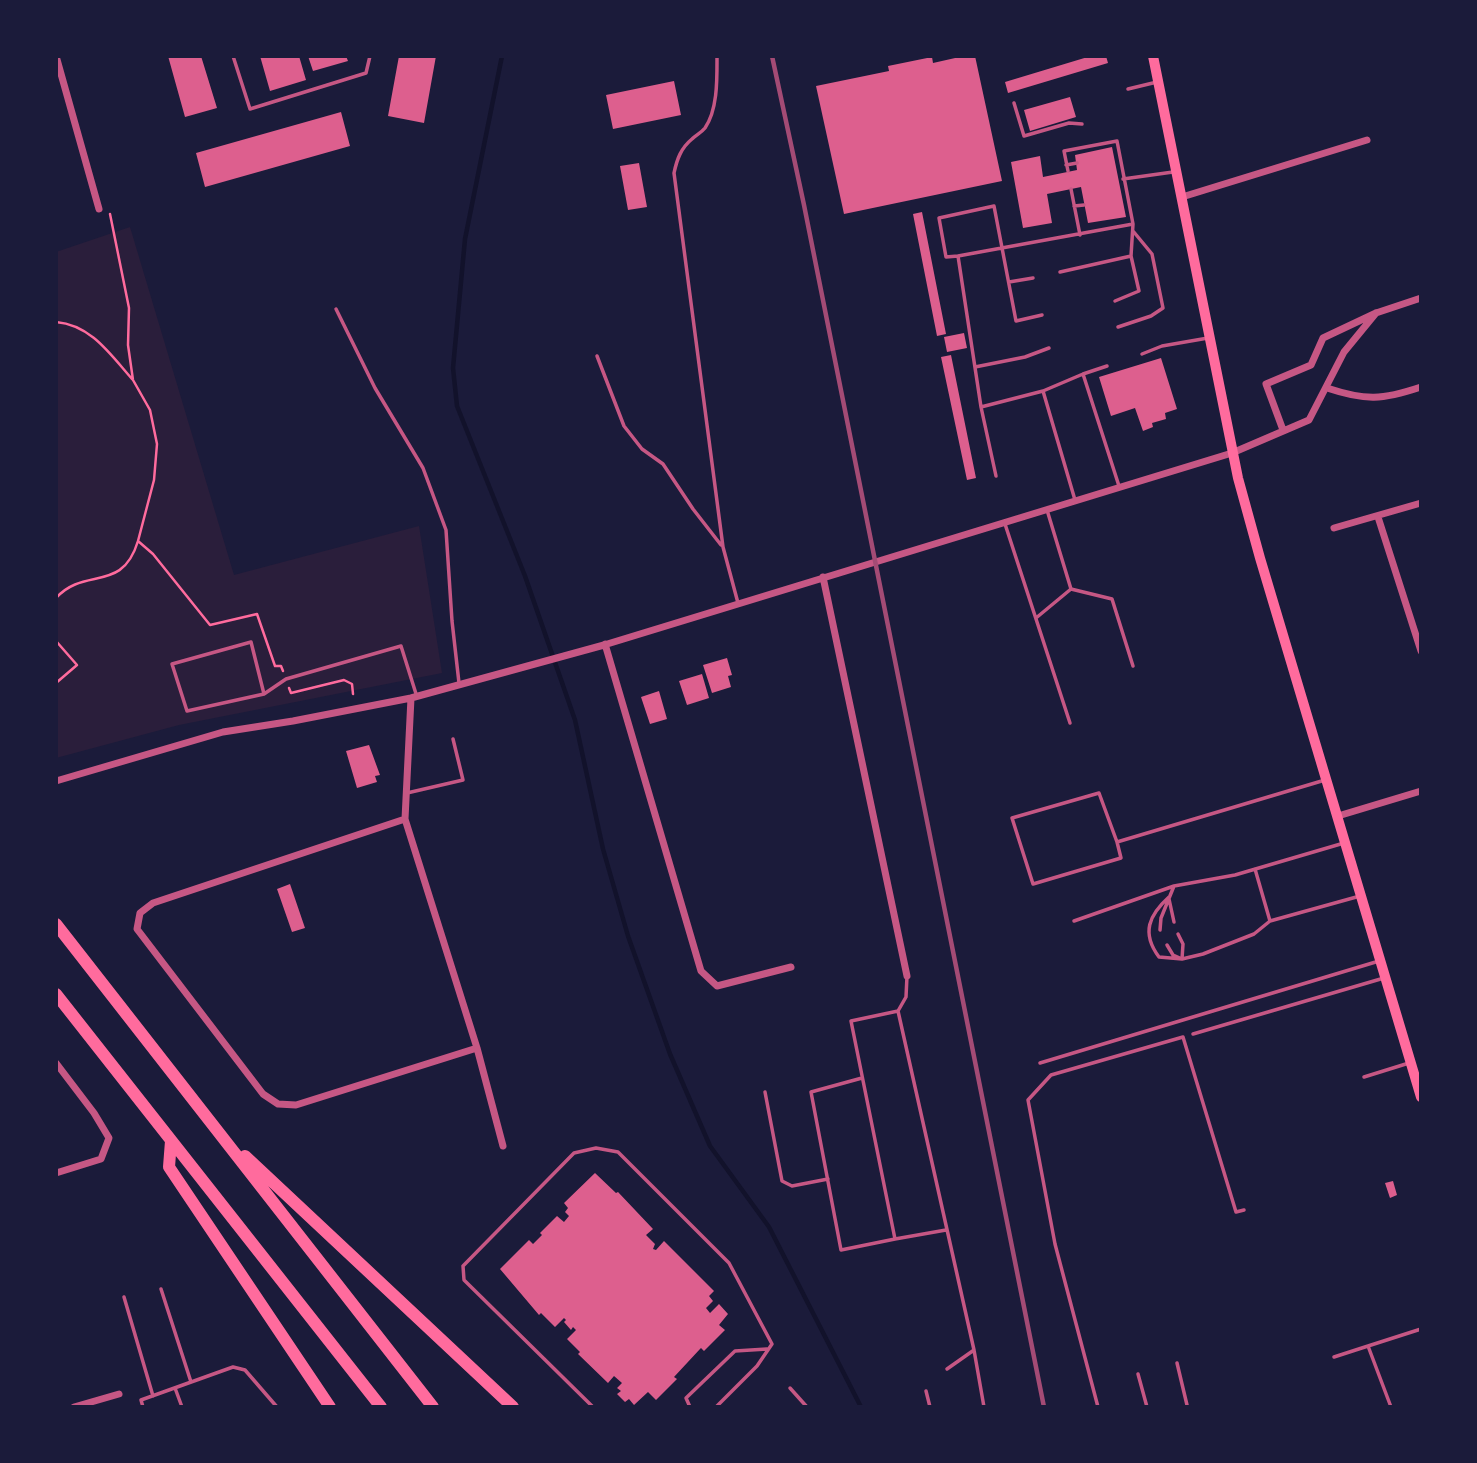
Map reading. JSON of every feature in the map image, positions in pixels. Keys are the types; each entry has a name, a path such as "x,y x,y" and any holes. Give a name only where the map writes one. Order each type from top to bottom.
{"highway":[{"path":"56,924 433,1407"},
{"path":"56,994 381,1407"},
{"path":"215,1128 513,1407"},
{"path":"171,1141 169,1167 330,1407"}],"main road":[{"path":"1153,56 1208,338 1259,558 1421,1097"}],"street":[{"path":"56,56 99,209"},
{"path":"1182,197 1367,140"},
{"path":"1283,430 1266,384 1311,365 1323,338 1376,313 1421,298"},
{"path":"56,781 223,732 293,722 414,698 521,669 1233,453 1309,420 1345,352 1376,313"},
{"path":"1327,388 1354,397 1389,397 1421,387"},
{"path":"1334,528 1421,503"},
{"path":"1378,517 1421,651"},
{"path":"823,577 907,976"},
{"path":"605,645 701,971 717,986 791,967"},
{"path":"414,698 405,819 477,1048 503,1146"},
{"path":"1338,816 1421,791"},
{"path":"405,819 153,903 140,913 137,929 263,1094 278,1104 296,1105 477,1048"},
{"path":"56,1063 108,1138 101,1159 56,1173"},
{"path":"74,1407 120,1394"}],"lane":[{"path":"233,56 250,109 366,73 370,56"},
{"path":"717,56 716,89 710,119 703,131 691,139 678,156 674,173 723,547 738,603"},
{"path":"1128,89 1159,82"},
{"path":"1014,103 1024,136 1069,123 1082,124"},
{"path":"1068,172 1064,151 1116,141 1116,156 1124,179 1124,195 1132,227 1131,256 1139,291 1115,300"},
{"path":"1066,164 1077,163"},
{"path":"1124,179 1177,172"},
{"path":"1071,189 1080,235"},
{"path":"1042,315 1016,321 1003,249 994,205 939,218 946,257 1003,249 1132,227"},
{"path":"1074,206 1084,205"},
{"path":"1118,327 1151,316 1163,308 1152,254 1132,227"},
{"path":"958,256 981,407 996,475"},
{"path":"1060,272 1131,256"},
{"path":"1009,282 1033,278"},
{"path":"336,309 375,388 423,468 446,530 459,686"},
{"path":"1142,355 1162,346 1208,338"},
{"path":"975,367 1025,357 1049,348"},
{"path":"597,356 624,426 642,449 663,464 723,547"},
{"path":"981,407 1042,391 1107,366"},
{"path":"1083,374 1119,486"},
{"path":"1042,391 1075,500"},
{"path":"1046,508 1071,589"},
{"path":"1004,522 1070,723"},
{"path":"1036,618 1071,589"},
{"path":"1071,589 1112,599 1133,666"},
{"path":"264,694 251,642 173,664 187,711 264,694 286,679 401,646 414,698"},
{"path":"407,793 463,780 453,739"},
{"path":"1116,842 1327,779"},
{"path":"1100,793 1116,842 1121,858 1033,884 1012,818 1100,793"},
{"path":"1074,920 1174,887 1235,875 1346,842"},
{"path":"1255,869 1270,921"},
{"path":"1160,930 1161,918 1174,887"},
{"path":"1169,897 1154,910 1148,927 1154,950 1159,957 1182,958 1203,954 1254,934 1270,921 1362,895"},
{"path":"1169,897 1174,922"},
{"path":"1178,934 1183,944 1182,958"},
{"path":"1167,945 1173,955 1182,958"},
{"path":"1040,1063 1381,960"},
{"path":"907,976 906,997 898,1011 974,1350 984,1407"},
{"path":"1193,1034 1386,978"},
{"path":"895,1240 851,1021 898,1011"},
{"path":"1098,1407 1055,1244 1028,1100 1051,1075 1183,1037 1236,1212 1244,1210"},
{"path":"1364,1077 1410,1062"},
{"path":"862,1078 811,1092 841,1250 947,1230"},
{"path":"765,1093 782,1181 792,1186 828,1179"},
{"path":"593,1407 464,1280 463,1266 574,1153 596,1148 618,1152 729,1263 772,1344 757,1366 716,1407"},
{"path":"161,1289 191,1382"},
{"path":"124,1297 153,1396"},
{"path":"1334,1357 1421,1329"},
{"path":"1368,1346 1391,1407"},
{"path":"690,1407 687,1398 735,1351 769,1349"},
{"path":"947,1369 974,1350"},
{"path":"1177,1363 1187,1406 1179,1407"},
{"path":"143,1407 141,1400 233,1367 245,1370 277,1407"},
{"path":"1138,1374 1147,1407"},
{"path":"175,1388 182,1407"},
{"path":"790,1388 807,1407"},
{"path":"926,1391 930,1407"}],"path":[{"path":"109,206 129,307 128,345 133,380"},
{"path":"56,322 93,334 133,380 150,410 157,444 154,480 134,552 121,569 109,578 79,581 56,598"},
{"path":"138,541 153,554 210,625 257,614 275,666 281,666 291,694 344,680 352,684 353,694"},
{"path":"56,641 77,665 56,683"}],"shaded area":[{"path":"130,227 234,575 419,526 442,673 179,725 56,758 56,252"}],"building":[{"path":"168,56 201,56 217,108 185,117"},
{"path":"260,56 299,56 306,80 270,91"},
{"path":"308,56 346,56 348,61 313,71"},
{"path":"399,56 436,56 424,123 388,116"},
{"path":"975,56 1002,181 844,214 816,86 889,71 888,66 932,57 933,63"},
{"path":"1091,56 1106,56 1108,63 1008,93 1005,82"},
{"path":"674,81 681,115 613,129 606,95"},
{"path":"1070,97 1076,117 1030,131 1024,110"},
{"path":"341,112 350,146 205,187 196,153"},
{"path":"1112,147 1126,217 1088,223 1081,187 1047,194 1052,223 1023,228 1011,162 1040,156 1043,177 1077,170 1075,155"},
{"path":"639,163 647,207 628,210 620,166"},
{"path":"922,212 946,334 937,336 913,214"},
{"path":"964,333 967,348 947,352 944,337"},
{"path":"951,355 976,478 967,480 941,357"},
{"path":"1161,358 1177,409 1165,413 1166,419 1152,423 1153,427 1143,431 1135,408 1111,416 1099,377"},
{"path":"727,658 732,675 728,676 731,687 712,693 703,665"},
{"path":"702,674 709,698 687,705 679,681"},
{"path":"659,691 667,719 650,724 641,697"},
{"path":"369,745 380,775 375,776 377,782 357,788 346,751"},
{"path":"290,884 305,928 292,932 277,889"},
{"path":"595,1173 618,1192 653,1229 646,1235 655,1244 653,1249 656,1250 664,1241 714,1291 709,1296 713,1301 706,1308 710,1313 719,1304 728,1314 719,1325 725,1330 704,1351 700,1349 674,1377 677,1379 656,1400 648,1392 634,1405 629,1399 625,1402 617,1394 621,1391 617,1388 622,1383 614,1376 608,1383 578,1354 580,1352 567,1339 576,1330 573,1327 571,1330 564,1318 555,1327 541,1313 539,1315 500,1269 529,1240 533,1244 557,1216 564,1222 569,1216 565,1212 568,1208 564,1203"},
{"path":"1393,1181 1397,1195 1390,1198 1385,1183"}],"waterway":[{"path":"502,56 465,239 453,368 457,406 525,576 575,720 603,849 628,936 670,1054 710,1146 769,1227 861,1407"}],"railway":[{"path":"772,56 1044,1407"}]}
